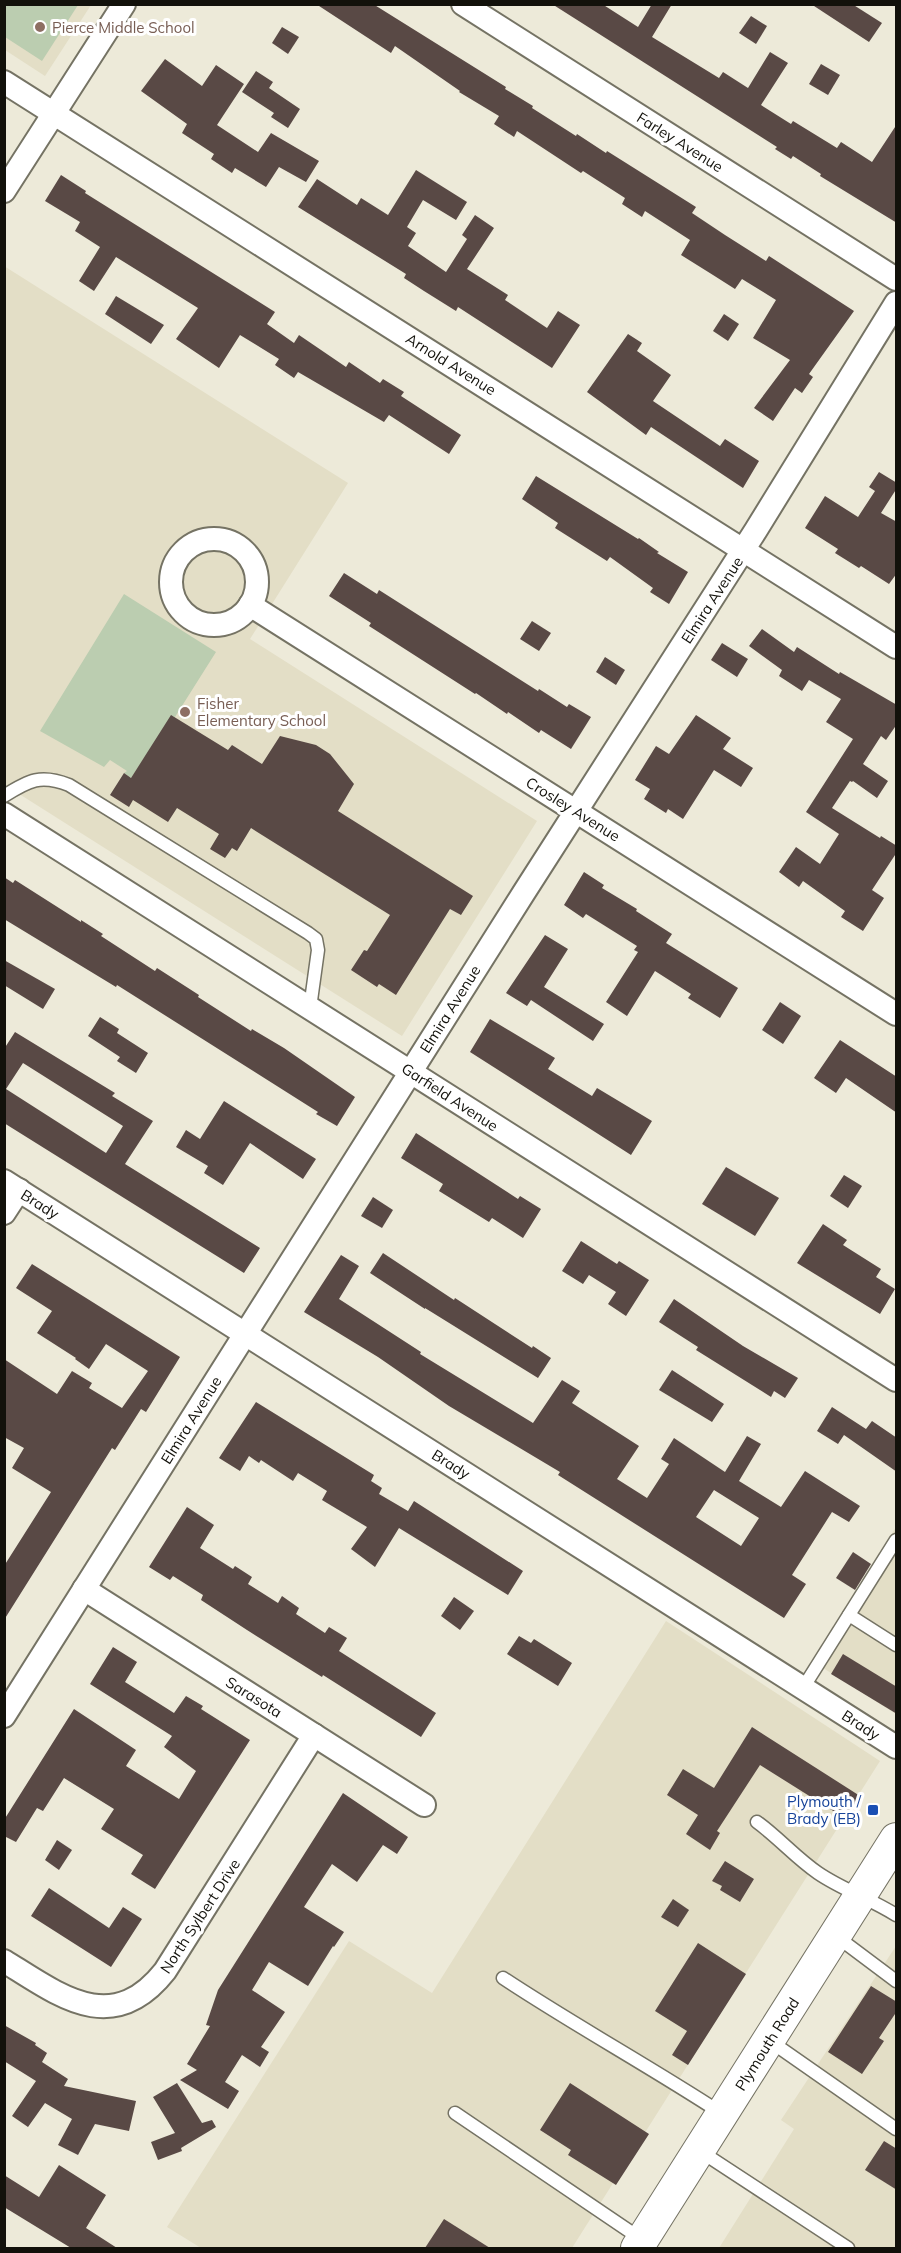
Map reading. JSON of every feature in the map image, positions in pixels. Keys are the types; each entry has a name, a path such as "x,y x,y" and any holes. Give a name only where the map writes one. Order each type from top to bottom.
{"main road":[{"name":"Plymouth Road","path":"639,2244 897,1839"}],"street":[{"path":"4,191 124,4"},
{"name":"Farley Avenue","path":"463,4 897,279"},
{"name":"Arnold Avenue","path":"4,82 897,647"},
{"name":"Elmira Avenue","path":"4,1716 576,810 744,550 897,303"},
{"name":"Crosley Avenue","path":"250,605 897,1014"},
{"name":"Garfield Avenue","path":"4,814 897,1380"},
{"path":"4,1213 12,1186"},
{"name":"Brady","path":"12,1186 897,1747"},
{"name":"Sarasota","path":"84,1589 424,1805"},
{"name":"North Sylbert Drive","path":"4,1961 76,2003 111,2006 143,1993 165,1971 314,1735"}],"lane":[{"path":"4,796 38,779 54,780 69,785 308,933 316,939 318,950 310,1008"},
{"path":"803,1688 897,1540"},
{"path":"849,1615 897,1645"},
{"path":"757,1822 777,1836 818,1873 860,1897 897,1914"},
{"path":"836,1935 897,1981"},
{"path":"503,1978 557,2014 677,2084 722,2114"},
{"path":"769,2040 895,2124"},
{"path":"455,2114 639,2244"},
{"path":"699,2150 848,2248"}],"shaded area":[{"name":"Pierce Middle School","path":"4,5 91,5 45,76 5,50"},
{"name":"Fisher Elementary School","path":"4,266 348,483 250,639 537,821 402,1036 5,785"},
{"path":"896,1527 896,1714 812,1661"},
{"path":"666,1621 880,1761 572,2248 201,2248 167,2227 349,1941 432,1993"},
{"path":"896,1946 896,2248 719,2248 794,2129 781,2120"}],"green space":[{"name":"Pierce Middle School","path":"4,5 78,5 42,61 5,37"},
{"path":"124,594 216,652 175,717 172,716 131,778 124,773 127,771 110,760 104,767 40,731"}],"building":[{"path":"316,4 373,4 506,87 505,89 533,106 532,108 576,136 577,134 606,153 607,151 696,207 692,213 725,235 766,261 769,256 854,311 809,374 813,377 802,393 795,388 773,421 754,408 790,360 753,338 776,300 742,279 735,289 681,255 690,240 645,211 642,217 622,204 625,198 583,171 581,173 517,131 514,137 494,124 499,116 459,92 395,46 391,53"},
{"path":"552,4 602,4 638,27 652,4 672,4 652,37 719,78 723,72 748,88 770,52 788,63 761,105 791,124 793,121 837,148 841,142 872,162 897,124 897,223 820,176 821,174 793,156 791,159 775,149 777,147"},
{"path":"811,4 852,4 882,23 869,42"},
{"path":"751,16 767,26 756,44 739,33"},
{"path":"282,27 299,37 288,54 272,43"},
{"path":"165,59 202,86 216,65 244,84 217,125 258,152 271,133 319,161 306,182 279,167 266,187 235,168 232,173 211,159 214,154 182,133 187,124 141,91"},
{"path":"821,64 840,75 828,95 809,84"},
{"path":"256,71 273,82 269,88 300,109 288,128 271,117 274,113 242,92"},
{"path":"416,170 467,202 456,220 423,200 407,227 416,233 408,246 446,272 467,239 462,235 475,215 494,228 467,269 508,295 505,300 547,328 558,311 580,325 552,368 458,307 456,311 424,291 404,278 406,274 298,207 317,179 357,205 361,198 388,215"},
{"path":"61,175 86,191 85,193 275,312 267,324 294,343 299,335 346,367 349,362 380,383 383,379 404,392 401,396 461,435 449,454 389,415 384,422 298,372 294,378 275,365 279,359 240,335 219,368 176,339 198,308 116,257 94,291 79,281 100,247 75,231 80,222 45,201"},
{"path":"116,296 164,325 151,344 105,314"},
{"path":"724,314 739,324 728,341 713,331"},
{"path":"628,334 642,343 637,351 671,375 653,401 720,446 725,439 759,461 743,488 651,427 646,435 587,392"},
{"path":"879,472 897,483 897,488 881,513 897,522 897,573 889,584 835,553 838,549 805,528 825,496 858,517 875,491 869,487"},
{"path":"536,476 639,538 659,552 657,553 688,572 669,604 650,592 653,588 610,557 607,561 555,528 558,523 522,499"},
{"path":"344,573 377,594 379,590 538,691 539,689 567,707 569,704 591,717 571,749 541,730 539,733 508,712 507,714 475,694 369,626 371,623 329,596"},
{"path":"532,621 551,633 539,651 520,639"},
{"path":"762,629 794,652 797,647 839,674 840,672 897,705 897,724 886,740 881,736 863,764 888,781 877,798 850,781 832,808 897,846 897,852 872,890 884,898 863,931 841,917 845,911 803,881 799,887 779,872 796,847 820,864 839,834 806,812 853,739 826,722 841,699 809,680 802,691 779,676 782,670 749,646"},
{"path":"722,643 748,659 737,677 711,660"},
{"path":"605,657 625,670 616,685 596,672"},
{"path":"171,715 228,750 232,745 262,764 280,736 316,745 330,754 354,784 338,811 473,896 461,915 450,909 396,995 379,984 377,987 351,970 364,950 367,951 390,915 251,828 237,851 232,848 225,858 210,849 219,834 177,808 168,822 133,800 129,807 110,795 124,773 131,778"},
{"path":"696,715 731,738 723,749 753,768 741,787 714,770 683,819 668,809 666,813 644,799 650,789 635,780 656,746 669,754"},
{"path":"584,872 604,885 602,888 672,934 666,943 738,988 720,1018 688,998 691,994 655,971 627,1016 606,1002 638,952 634,950 637,946 586,914 583,918 564,905"},
{"path":"4,877 13,883 15,880 81,922 81,920 103,934 101,936 155,971 157,968 251,1031 252,1029 284,1048 355,1097 337,1126 117,985 116,987 4,919"},
{"path":"545,935 568,949 544,987 604,1024 593,1041 531,1000 527,1006 506,993"},
{"path":"4,960 55,989 43,1009 4,985"},
{"path":"780,1002 801,1016 783,1044 762,1030"},
{"path":"100,1017 119,1029 117,1033 148,1053 136,1073 117,1061 120,1057 88,1036"},
{"path":"490,1019 555,1058 548,1069 592,1096 597,1088 652,1121 631,1155 470,1052"},
{"path":"15,1032 115,1093 112,1096 153,1121 125,1164 260,1248 244,1273 4,1123 4,1049","holes":["23,1063 123,1126 106,1153 6,1089"]},
{"path":"840,1040 897,1077 897,1113 846,1078 836,1093 814,1078"},
{"path":"224,1101 316,1159 303,1179 250,1143 223,1185 204,1173 208,1166 176,1147 186,1130 200,1139"},
{"path":"416,1133 518,1199 520,1196 541,1209 523,1238 492,1218 489,1222 439,1191 443,1184 401,1158"},
{"path":"726,1167 779,1198 755,1236 702,1204"},
{"path":"844,1175 862,1186 848,1208 830,1196"},
{"path":"373,1197 393,1210 382,1228 361,1216"},
{"path":"823,1224 847,1240 843,1245 881,1269 876,1277 895,1289 880,1314 797,1263"},
{"path":"581,1241 617,1264 619,1261 649,1280 626,1316 608,1304 616,1292 589,1275 583,1284 562,1271"},
{"path":"383,1253 454,1300 455,1298 551,1358 538,1378 370,1273"},
{"path":"341,1255 359,1266 339,1299 421,1352 420,1354 533,1423 562,1380 580,1391 572,1403 639,1446 617,1479 647,1498 669,1464 661,1459 674,1438 725,1472 747,1436 761,1444 739,1481 781,1507 805,1471 860,1506 849,1522 832,1512 792,1575 806,1584 784,1618 558,1475 560,1472 449,1406 378,1357 304,1312","holes":["714,1490 759,1518 741,1546 696,1517"]},
{"path":"32,1264 180,1357 146,1412 141,1409 115,1450 112,1448 4,1620 4,1566 51,1492 12,1468 24,1448 4,1437 4,1359 57,1394 72,1371 92,1383 89,1388 122,1408 148,1371 106,1344 89,1369 37,1333 52,1311 16,1288"},
{"path":"674,1299 743,1346 798,1378 785,1398 774,1391 771,1397 696,1350 698,1347 659,1322"},
{"path":"672,1370 724,1404 712,1422 659,1390"},
{"path":"256,1402 374,1475 371,1481 382,1488 379,1494 408,1511 414,1501 523,1571 508,1595 399,1528 375,1567 351,1549 367,1527 322,1500 327,1491 298,1473 293,1481 261,1460 259,1463 249,1456 240,1471 219,1458"},
{"path":"832,1407 866,1429 872,1421 897,1438 897,1472 844,1435 838,1444 817,1431"},
{"path":"187,1507 214,1525 200,1548 233,1569 235,1566 252,1577 248,1584 278,1603 282,1596 299,1608 296,1614 325,1633 329,1627 347,1638 339,1651 436,1713 421,1737 247,1630 201,1600 203,1595 173,1576 170,1580 149,1567"},
{"path":"853,1552 871,1564 855,1590 836,1578"},
{"path":"454,1597 474,1611 460,1630 441,1616"},
{"path":"519,1636 531,1643 534,1639 572,1663 558,1686 507,1654"},
{"path":"113,1647 137,1662 125,1682 174,1713 186,1696 203,1706 201,1709 250,1740 155,1889 131,1874 143,1855 101,1829 114,1809 64,1778 43,1811 37,1808 16,1842 4,1836 4,1820 74,1709 136,1750 126,1766 179,1799 196,1771 164,1747 172,1736 90,1684"},
{"path":"843,1654 897,1687 897,1714 831,1674"},
{"path":"752,1727 860,1796 846,1819 760,1765 717,1831 720,1833 710,1850 686,1834 698,1815 667,1795 683,1769 714,1788"},
{"path":"343,1793 408,1837 397,1854 383,1845 357,1882 332,1864 304,1907 344,1932 308,1986 269,1962 252,1990 285,2012 261,2047 269,2052 260,2067 242,2055 225,2082 239,2091 228,2109 180,2080 197,2070 187,2064 210,2026 206,2025 218,1990"},
{"path":"57,1840 72,1850 59,1870 45,1860"},
{"path":"725,1861 754,1879 740,1902 720,1890 722,1886 712,1881"},
{"path":"49,1888 109,1928 123,1907 142,1919 111,1967 31,1916"},
{"path":"673,1899 689,1910 678,1927 661,1917"},
{"path":"698,1943 746,1974 688,2065 672,2055 687,2031 655,2011"},
{"path":"871,1986 897,2002 897,2011 879,2038 884,2041 862,2074 828,2052"},
{"path":"4,2025 36,2043 35,2045 47,2053 42,2062 68,2079 64,2086 136,2101 129,2131 95,2124 78,2155 58,2145 72,2119 45,2103 28,2127 12,2116 36,2081 4,2061"},
{"path":"177,2083 202,2123 212,2120 216,2127 181,2148 182,2151 158,2160 151,2142 175,2133 153,2097"},
{"path":"570,2083 649,2134 616,2185 568,2155 571,2150 540,2130"},
{"path":"884,2141 897,2149 897,2190 865,2170"},
{"path":"59,2165 106,2195 86,2228 117,2248 71,2248 4,2207 4,2175 39,2197"},
{"path":"444,2219 490,2248 425,2248"}],"place":[{"name":"Pierce Middle School","path":"40,27"},
{"name":"Fisher Elementary School","path":"185,712"},
{"name":"Plymouth / Brady (EB)","path":"873,1810"}]}
